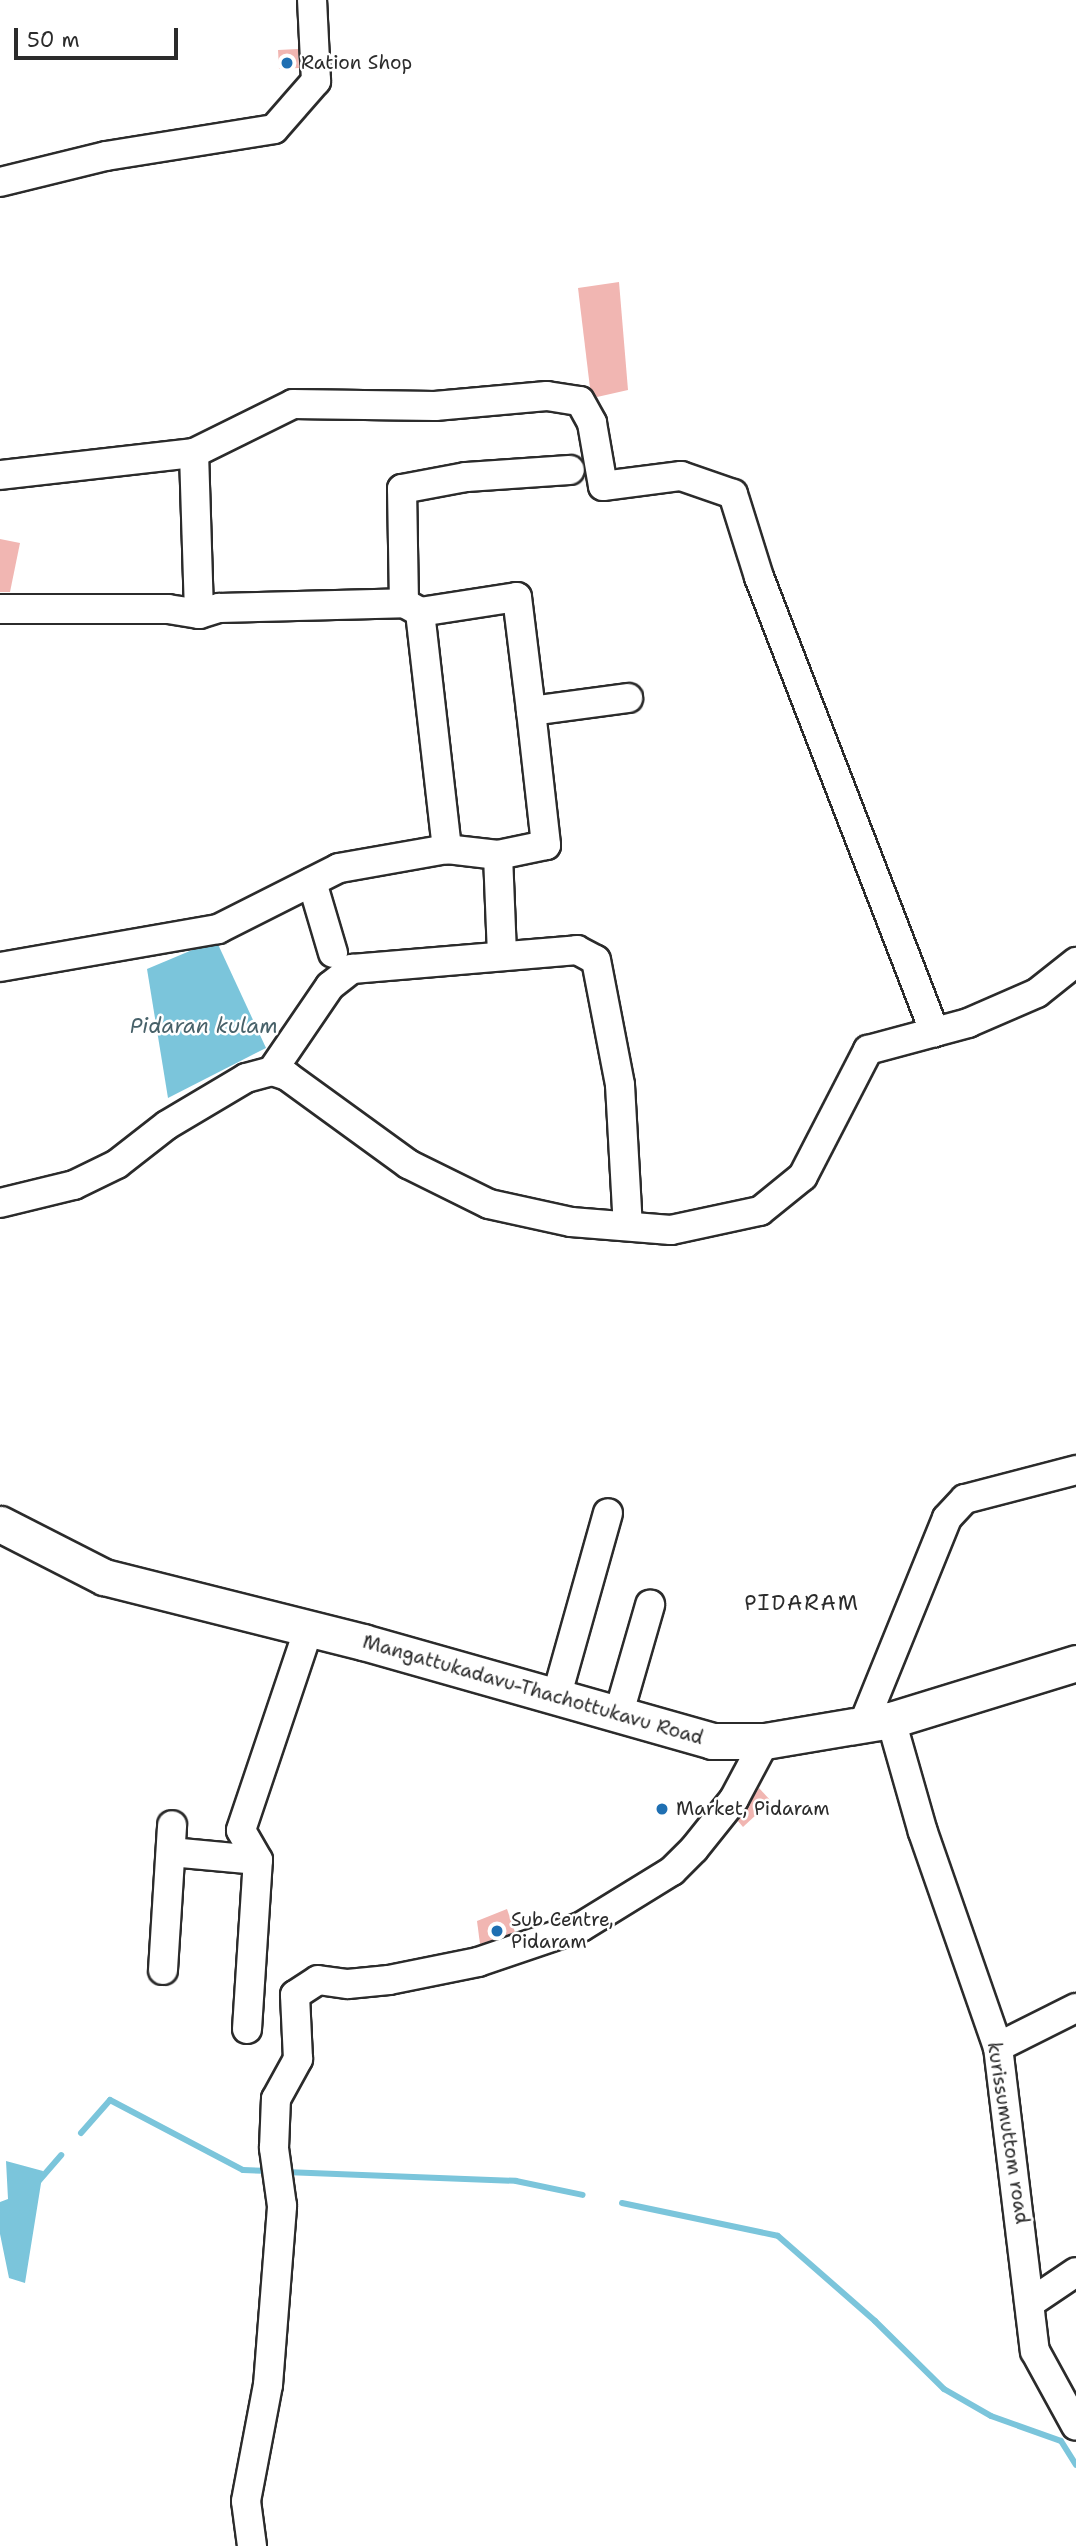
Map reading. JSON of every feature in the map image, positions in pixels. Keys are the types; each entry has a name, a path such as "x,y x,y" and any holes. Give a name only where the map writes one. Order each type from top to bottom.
{"main road":[{"name":"Mangattukadavu-Thachottukavu Road","path":"0,1524 104,1577 309,1628 712,1741 765,1741 877,1722 1076,1663"}],"street":[{"path":"0,182 106,156 274,129 316,81 312,0"},
{"path":"0,475 194,453 293,404 435,406 547,396 580,401 592,423 603,486 681,476 733,494 759,577 935,1031"},
{"path":"194,453 199,614"},
{"path":"447,849 412,607 402,489 466,477 570,470"},
{"path":"0,609 168,609 199,614 219,608 412,607 517,597 546,845 498,855 447,849 339,868 218,929 0,967"},
{"path":"531,711 628,698"},
{"path":"498,855 502,956"},
{"path":"312,881 333,953"},
{"path":"272,1071 330,986 352,969 577,950 596,960 620,1085 628,1226"},
{"path":"0,1203 74,1185 117,1164 167,1125 246,1078 272,1071 287,1076 408,1164 489,1204 571,1222 671,1230 760,1210 803,1175 868,1050 935,1031 1037,993 1076,962"},
{"path":"877,1722 947,1518 965,1499 1076,1471"},
{"path":"556,1698 608,1513"},
{"path":"618,1716 650,1605"},
{"path":"247,2029 258,1860 241,1830 309,1628"},
{"name":"kurissumuttom road","path":"877,1722 923,1832 998,2047 1035,2351 1074,2415"},
{"path":"252,2546 246,2501 268,2385 281,2195 274,2148 276,2099 298,2059 295,1994 318,1980 348,1984 389,1980 478,1962 581,1927 672,1871 694,1849 734,1799 765,1741"},
{"path":"163,1970 171,1839 258,1860"},
{"path":"998,2047 1076,2008"},
{"path":"1030,2303 1076,2272"}],"water":[{"name":"Pidaran kulam","path":"216,940 266,1048 168,1098 147,969"},
{"path":"6,2161 43,2171 25,2283 9,2278 0,2234 0,2202 8,2199"}],"building":[{"path":"298,49 299,68 279,69 278,50"},
{"path":"619,282 628,390 597,397 590,388 578,288"},
{"path":"0,539 20,543 10,592 0,592"},
{"path":"759,1788 771,1801 743,1827 738,1821"},
{"name":"Sub Centre, Pidaram","path":"507,1909 515,1932 480,1944 477,1921"}],"waterway":[{"path":"81,2133 110,2100 243,2170 271,2171"},
{"path":"37,2183 61,2155"},
{"path":"285,2172 516,2181 583,2195"},
{"path":"622,2203 778,2236 875,2321 944,2389 991,2416 1061,2441 1076,2465"}],"place":[{"name":"Ration Shop","path":"287,63"},
{"name":"Market, Pidaram","path":"662,1809"},
{"name":"Sub Centre, Pidaram","path":"497,1931"}],"district":[{"name":"PIDARAM","path":"802,1603"}]}
